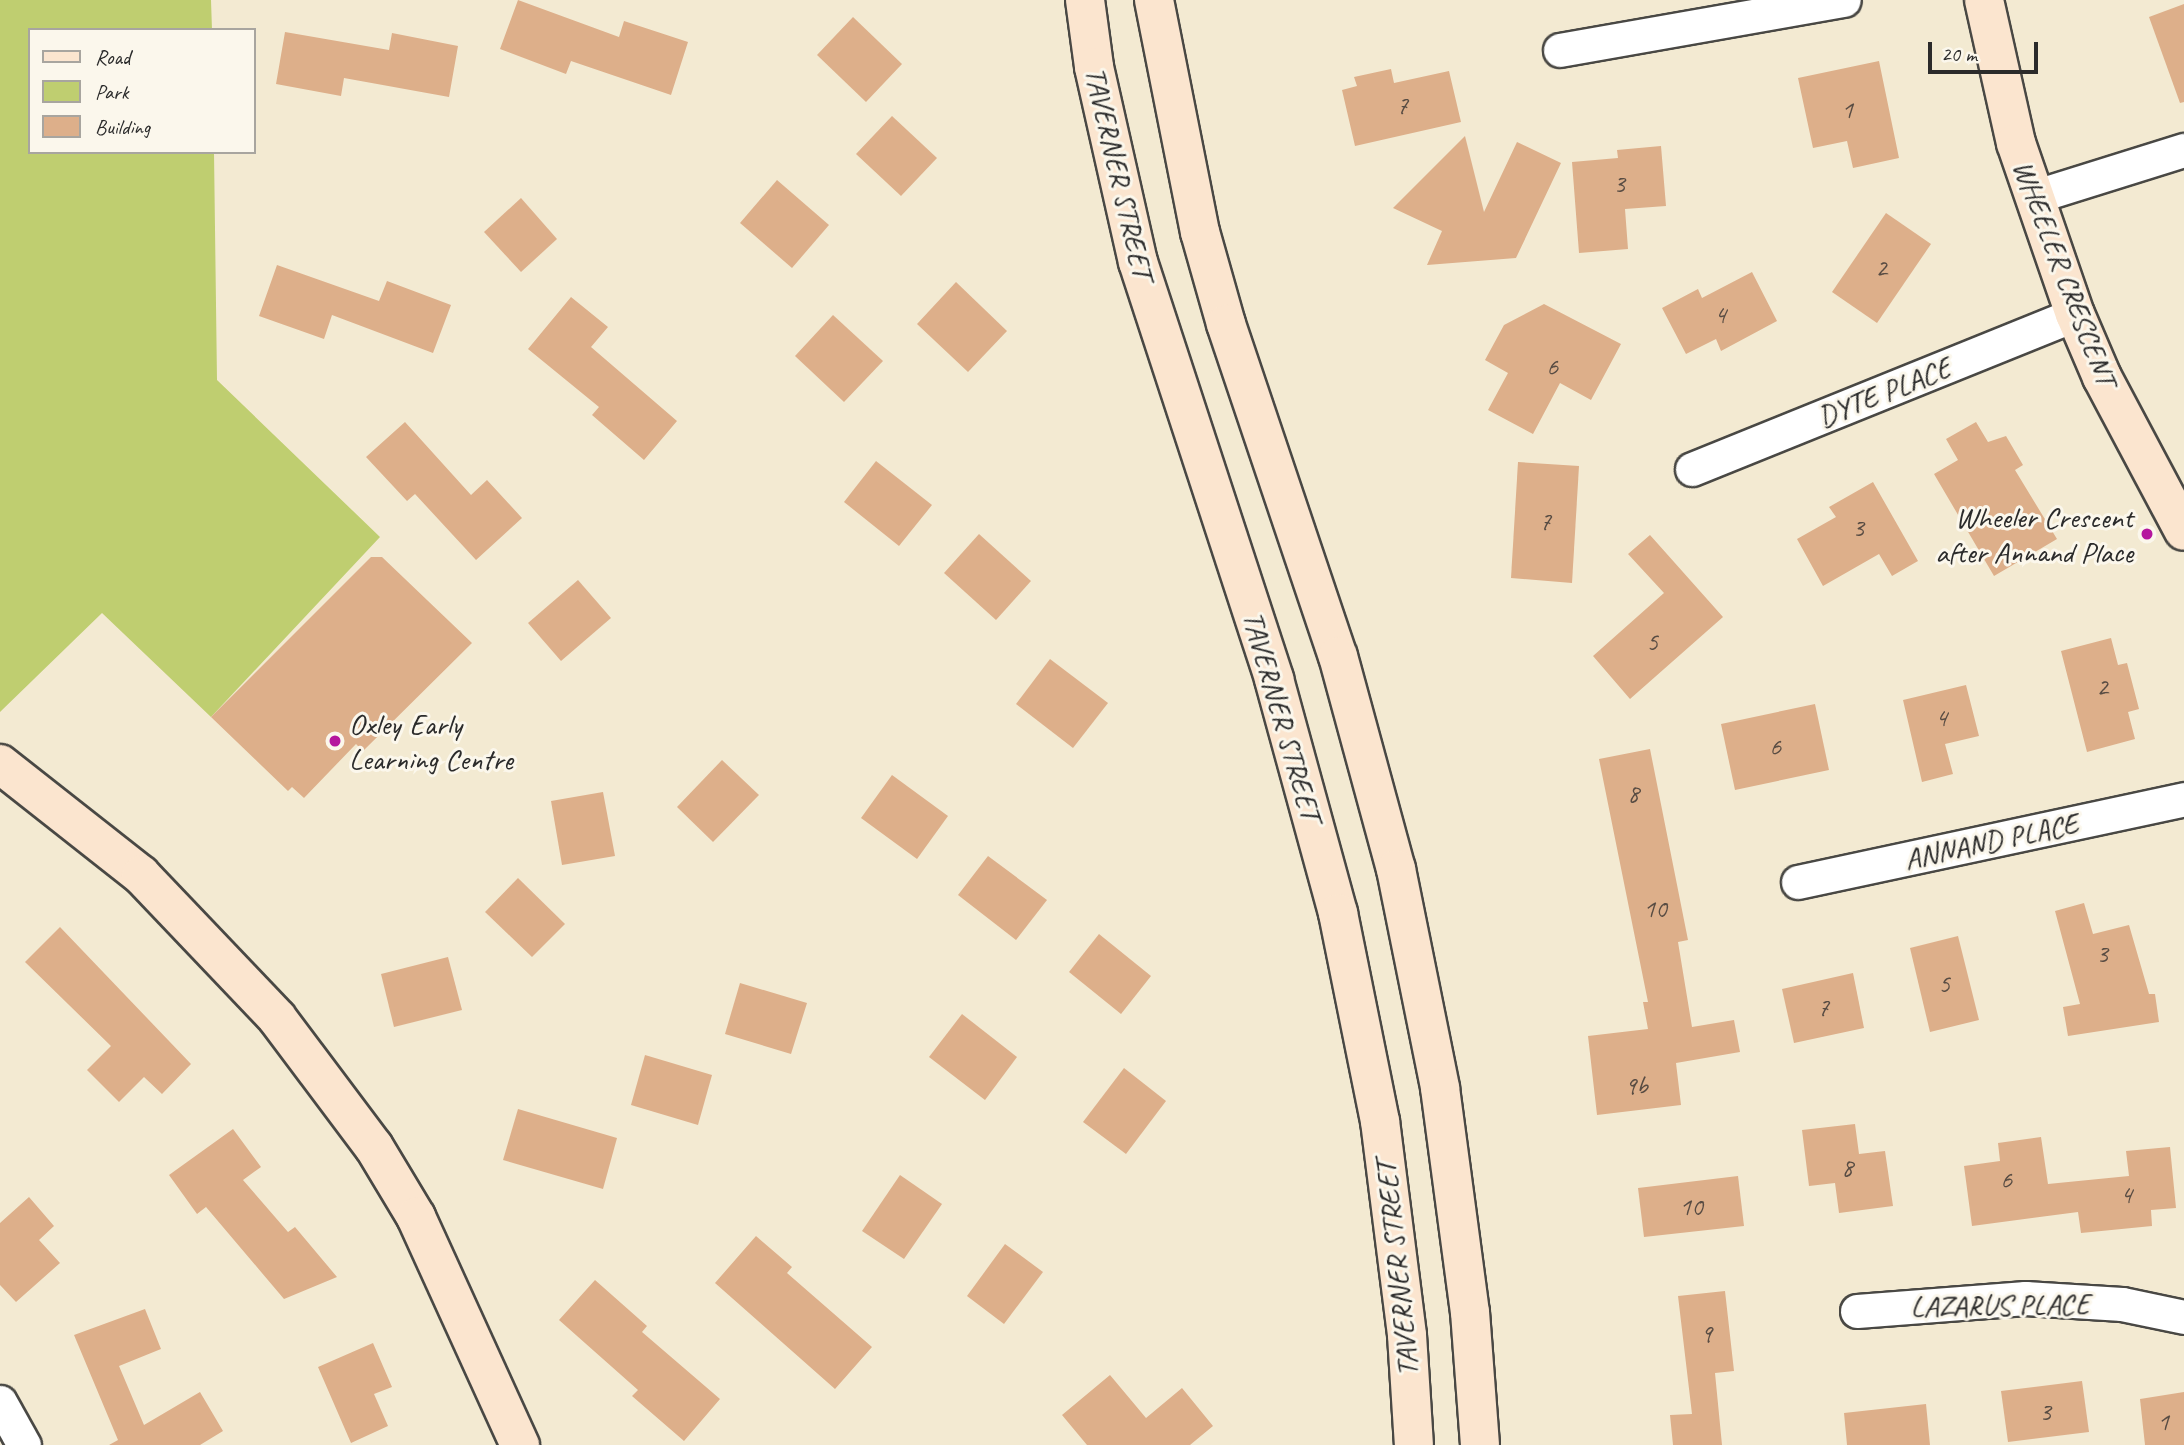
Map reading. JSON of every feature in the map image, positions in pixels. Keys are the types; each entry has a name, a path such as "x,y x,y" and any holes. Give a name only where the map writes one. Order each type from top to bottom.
{"main road":[{"name":"TAVERNER STREET","path":"1085,0 1094,67 1138,262 1274,679 1338,913 1380,1121 1407,1335 1413,1445"},
{"path":"1154,0 1200,232 1338,656 1396,869 1440,1088 1470,1312 1480,1445"},
{"name":"WHEELER CRESCENT","path":"1984,0 2033,197 2076,314 2102,377 2184,531"},
{"path":"0,764 141,875 234,968 285,1029 374,1147 416,1217 520,1445"}],"street":[{"path":"1560,50 1844,0"},
{"path":"2033,197 2184,150"},
{"name":"DYTE PLACE","path":"1692,469 2076,314"},
{"name":"ANNAND PLACE","path":"1798,882 2184,799"},
{"name":"LAZARUS PLACE","path":"1857,1311 2025,1298 2122,1304 2184,1317"},
{"path":"0,1402 24,1445"}],"green space":[{"path":"0,0 211,0 212,28 28,28 28,154 214,154 217,380 380,537 211,717 102,613 0,712"}],"building":[{"path":"518,0 619,37 624,21 688,42 671,95 571,61 566,74 500,49"},
{"path":"2184,4 2184,102 2180,103 2149,17"},
{"path":"853,17 902,64 866,102 817,55"},
{"path":"285,32 389,50 392,33 458,46 449,97 344,78 341,96 276,84"},
{"path":"1879,61 1899,158 1853,168 1847,141 1813,148 1798,78"},
{"path":"1391,69 1394,83 1449,71 1461,122 1355,146 1342,90 1357,86 1354,77"},
{"path":"892,116 937,158 901,196 856,154"},
{"path":"1465,136 1484,212 1517,142 1561,163 1516,258 1427,265 1442,231 1393,208"},
{"path":"1661,146 1666,206 1625,209 1628,249 1579,253 1572,162 1618,158 1617,150"},
{"path":"777,180 829,225 792,268 740,223"},
{"path":"521,198 557,239 521,272 484,232"},
{"path":"1886,213 1931,244 1877,323 1832,292"},
{"path":"277,265 379,301 387,281 451,305 433,353 332,315 324,339 259,316"},
{"path":"1752,272 1777,321 1721,351 1716,339 1686,354 1662,308 1698,289 1702,298"},
{"path":"956,282 1007,331 968,372 917,324"},
{"path":"571,297 608,327 591,347 677,421 644,460 592,415 599,407 528,349"},
{"path":"1544,304 1621,344 1591,400 1560,383 1533,434 1488,410 1508,373 1485,360 1504,325"},
{"path":"833,315 883,361 844,402 795,356"},
{"path":"405,422 471,495 487,480 522,518 476,560 415,494 407,501 366,457"},
{"path":"1976,422 1988,442 2006,436 2023,465 2015,470 2057,539 1994,576 1934,474 1958,460 1946,439"},
{"path":"876,461 932,505 899,546 844,502"},
{"path":"1518,462 1579,466 1572,583 1511,578"},
{"path":"1873,482 1918,561 1892,576 1879,554 1823,586 1797,539 1836,517 1829,507"},
{"path":"979,534 1031,581 996,620 944,573"},
{"path":"1650,535 1723,617 1630,699 1593,656 1664,593 1628,554"},
{"path":"371,557 382,557 472,643 363,751 356,744 304,798 292,787 288,791 211,717"},
{"path":"578,580 611,618 561,661 528,623"},
{"path":"2111,638 2118,665 2127,663 2139,709 2128,712 2135,739 2087,752 2061,651"},
{"path":"1050,659 1108,703 1073,748 1016,704"},
{"path":"1966,685 1979,736 1945,744 1953,774 1922,782 1903,700"},
{"path":"1815,704 1829,770 1735,790 1721,724"},
{"path":"1650,749 1688,940 1678,942 1692,1027 1734,1020 1740,1052 1676,1063 1681,1105 1597,1115 1588,1036 1648,1029 1643,1002 1648,1002 1599,759"},
{"path":"722,760 759,795 713,842 677,807"},
{"path":"892,775 948,816 917,859 861,818"},
{"path":"603,792 615,856 562,865 551,801"},
{"path":"988,856 1047,900 1016,940 958,895"},
{"path":"518,878 565,924 532,957 485,912"},
{"path":"2084,903 2093,934 2129,925 2149,994 2155,994 2159,1022 2068,1036 2063,1007 2080,1004 2055,911"},
{"path":"60,927 191,1064 162,1094 144,1077 119,1102 87,1070 111,1046 25,962"},
{"path":"1099,934 1151,976 1121,1014 1069,972"},
{"path":"1958,936 1979,1020 1930,1032 1910,948"},
{"path":"448,957 462,1010 394,1027 381,974"},
{"path":"1853,973 1864,1028 1794,1043 1782,989"},
{"path":"740,983 807,1003 791,1054 725,1034"},
{"path":"962,1014 1017,1057 985,1100 929,1057"},
{"path":"645,1055 712,1075 698,1125 631,1105"},
{"path":"1124,1068 1166,1101 1126,1154 1083,1122"},
{"path":"518,1109 617,1138 603,1189 503,1160"},
{"path":"1855,1124 1859,1154 1885,1151 1893,1206 1839,1213 1835,1183 1809,1186 1802,1130"},
{"path":"233,1129 261,1167 243,1180 288,1232 295,1227 337,1277 284,1299 206,1207 197,1214 169,1175"},
{"path":"2041,1137 2048,1184 2129,1176 2126,1151 2170,1147 2176,1208 2151,1210 2152,1226 2081,1233 2078,1212 1972,1226 1964,1166 2000,1161 1998,1143"},
{"path":"900,1175 942,1204 904,1259 862,1231"},
{"path":"1738,1176 1744,1226 1644,1237 1638,1188"},
{"path":"29,1197 54,1226 39,1240 60,1263 16,1302 0,1285 0,1223"},
{"path":"756,1236 792,1267 787,1273 872,1347 835,1389 715,1283"},
{"path":"1005,1244 1043,1272 1004,1324 967,1296"},
{"path":"595,1280 647,1326 642,1332 720,1399 684,1441 632,1396 638,1390 559,1320"},
{"path":"1725,1291 1734,1371 1715,1373 1722,1445 1673,1445 1670,1415 1692,1414 1678,1296"},
{"path":"145,1309 161,1349 119,1366 144,1425 200,1392 223,1431 200,1445 109,1445 118,1440 74,1335"},
{"path":"373,1343 392,1387 374,1394 388,1426 351,1443 318,1367"},
{"path":"1110,1375 1146,1418 1182,1388 1213,1426 1190,1445 1087,1445 1062,1415"},
{"path":"2082,1381 2089,1432 2008,1442 2001,1391"},
{"path":"2184,1392 2184,1445 2145,1445 2140,1399"},
{"path":"1926,1404 1930,1445 1847,1445 1844,1413"}],"place":[{"name":"Wheeler Crescent after Annand Place","path":"2147,534"},
{"name":"Oxley Early Learning Centre","path":"335,741"}]}
